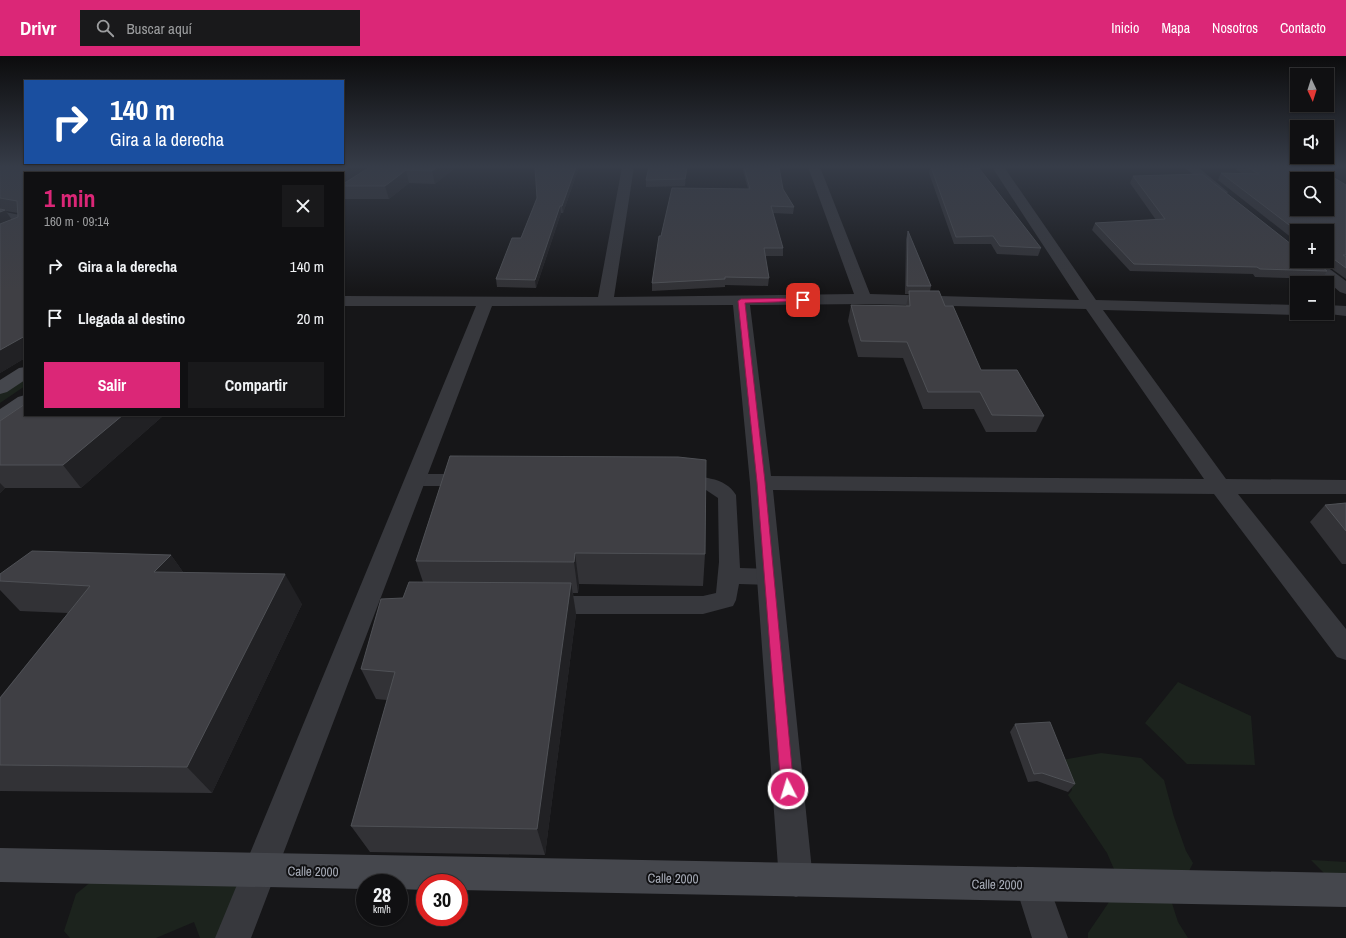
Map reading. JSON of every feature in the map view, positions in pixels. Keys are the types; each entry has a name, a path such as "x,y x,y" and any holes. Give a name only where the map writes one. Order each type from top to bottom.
{"street":[{"path":"605,302 621,208"},
{"path":"830,208 864,299"},
{"path":"1026,208 1091,305 1220,486 1346,649"},
{"path":"0,215 24,220"},
{"path":"1319,268 1346,289"},
{"path":"344,301 605,302 864,299 1290,310"},
{"path":"741,301 761,482 796,880"},
{"path":"233,938 259,870 378,603 415,480 486,302"},
{"path":"1334,310 1346,311"},
{"path":"0,388 24,373"},
{"path":"0,418 24,402"},
{"path":"761,482 1346,487"},
{"name":"Calle 2000","path":"0,865 1346,890"},
{"path":"1032,884 1050,938"}],"lane":[{"path":"415,480 489,480"},
{"path":"532,605 703,605 725,600 730,576 727,495 710,484 700,482 662,481"},
{"path":"730,576 769,577"}],"shaded area":[{"path":"24,378 24,387 0,403 0,390"},
{"path":"1178,682 1251,716 1255,765 1187,764 1145,723"},
{"path":"1101,753 1141,758 1164,780 1174,817 1186,851 1193,863 1180,889 1170,897 1178,922 1188,938 1088,938 1088,933 1120,883 1107,853 1068,795 1072,790 1062,760"},
{"path":"1311,860 1346,862 1346,895"},
{"path":"244,871 225,938 200,938 194,922 156,938 70,938 64,931 76,894 103,872"}],"building":[{"path":"17,208 24,208 24,337 0,350 0,224 18,217"},
{"path":"533,208 559,208 535,280 496,279 512,238 521,238"},
{"path":"667,208 772,208 783,248 764,248 769,278 725,277 725,279 652,283 659,236 661,236"},
{"path":"946,208 1010,208 1041,248 1000,246 993,236 956,237"},
{"path":"1157,208 1245,208 1290,243 1290,268 1323,268 1327,271 1260,269 1257,267 1134,264 1095,223 1165,219"},
{"path":"1267,208 1290,208 1290,216 1334,216 1334,208 1346,208 1346,255 1343,255 1346,257 1346,268 1334,259 1334,224 1290,224 1290,226"},
{"path":"908,231 931,286 907,286"},
{"path":"909,291 939,291 945,306 953,306 981,370 1017,370 1044,416 992,415 980,392 928,392 907,342 861,341 851,305 910,306"},
{"path":"24,405 24,416 122,416 63,465 0,465 0,421"},
{"path":"450,456 678,457 706,460 705,554 575,553 574,562 416,561"},
{"path":"1346,503 1346,531 1325,505"},
{"path":"32,551 171,555 154,572 285,574 187,767 0,765 0,698 90,586 0,581 0,574"},
{"path":"409,582 571,583 537,829 351,826 395,672 361,669 381,599 403,598"},
{"path":"1050,722 1075,784 1042,773 1034,774 1015,724"}],"route":[{"path":"788,789 761,482 741,301 803,300"}]}
